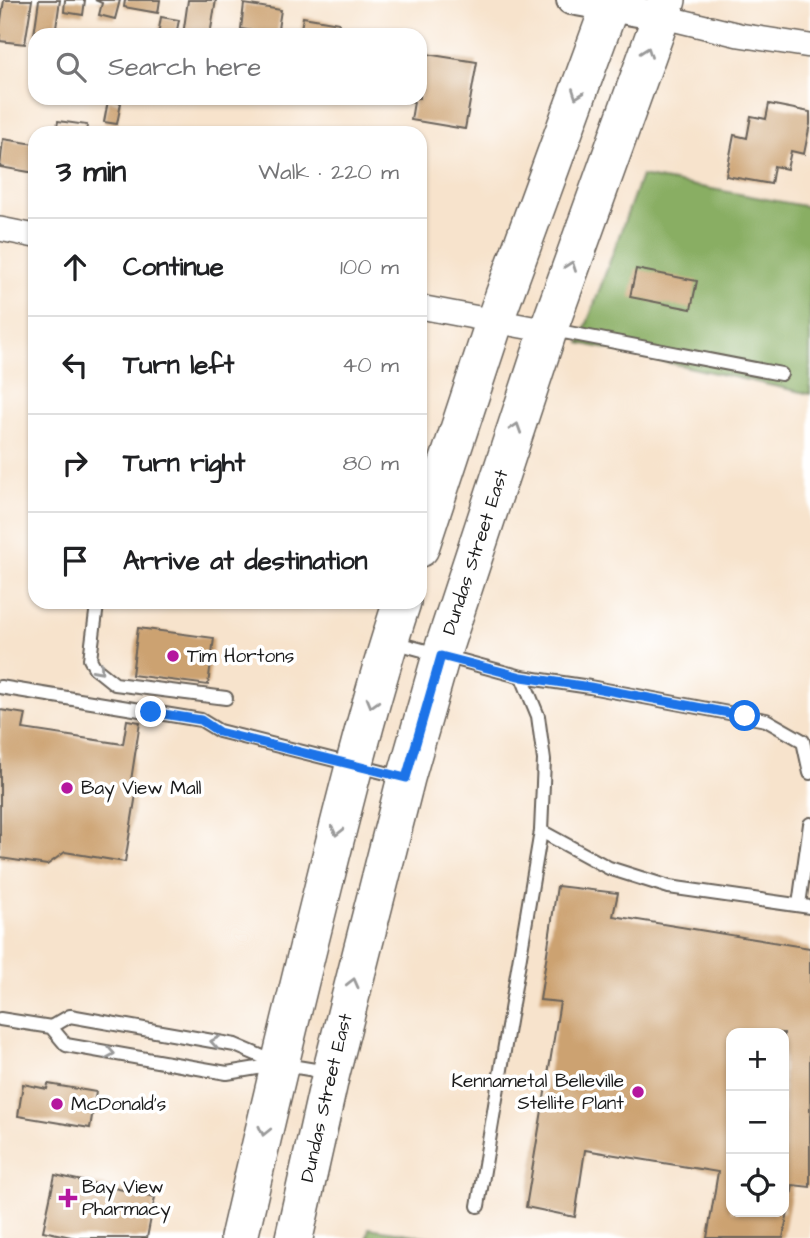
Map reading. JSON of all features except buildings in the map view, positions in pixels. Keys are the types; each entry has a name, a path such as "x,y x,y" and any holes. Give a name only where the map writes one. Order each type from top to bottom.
{"main road":[{"path":"427,527 495,320 610,4"},
{"name":"Dundas Street East","path":"294,1238 331,1073 406,778 441,656 548,331 663,8"},
{"path":"239,1238 279,1064 354,765 400,609"}],"street":[{"path":"571,0 663,8 738,34 810,46"},
{"path":"0,229 28,235"},
{"path":"427,308 548,331"}],"lane":[{"path":"548,331 781,374"},
{"path":"96,609 90,659 95,668 114,684 226,698"},
{"path":"389,641 522,677 766,720 803,741 810,774"},
{"path":"478,1206 541,831 544,760 538,716 522,677"},
{"path":"0,687 201,720 219,732 406,778"},
{"path":"541,831 609,868 670,887 805,906 810,824"},
{"path":"0,1019 51,1027 70,1016 235,1045 279,1064 331,1073"},
{"path":"51,1027 66,1045 189,1067 228,1073 279,1064"}],"green space":[{"path":"641,176 810,207 810,394 580,343"},
{"path":"369,1228 434,1238 367,1238"}],"place":[{"name":"Tim Hortons","path":"173,656"},
{"name":"Bay View Mall","path":"67,788"},
{"name":"Kennametal Belleville Stellite Plant","path":"638,1092"},
{"name":"McDonald's","path":"57,1104"},
{"name":"Bay View Pharmacy","path":"68,1198"}],"route":[{"path":"151,712 201,720 219,732 406,778 441,656 522,677 745,716"}]}
